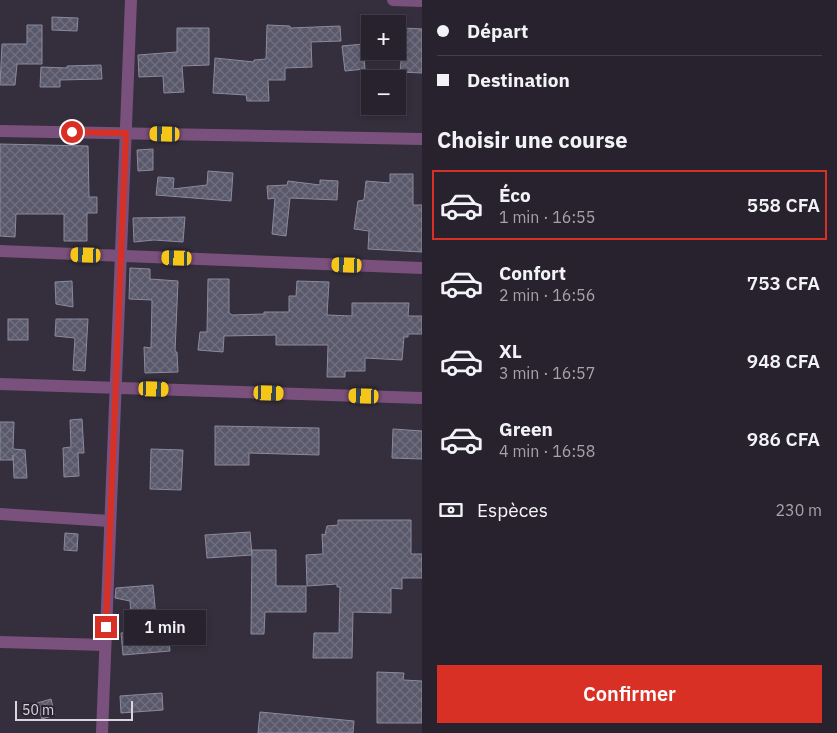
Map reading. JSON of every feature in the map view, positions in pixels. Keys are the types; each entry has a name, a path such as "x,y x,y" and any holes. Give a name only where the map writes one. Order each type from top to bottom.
{"street":[{"path":"102,733 131,0"},
{"path":"393,0 422,1"},
{"path":"0,131 422,139"},
{"path":"0,252 422,268"},
{"path":"0,384 422,398"},
{"path":"0,514 110,521"},
{"path":"0,642 105,645"}],"building":[{"path":"52,17 78,18 77,31 52,30"},
{"path":"27,25 42,25 42,64 17,64 15,85 0,85 2,44 27,44"},
{"path":"267,25 290,26 290,28 340,26 341,41 311,42 312,67 285,68 285,80 268,80 269,101 247,101 246,95 213,93 215,58 254,62 254,60 266,59"},
{"path":"177,28 209,28 209,65 182,66 184,92 164,93 163,76 139,77 138,55 177,52"},
{"path":"406,28 422,29 422,73 400,70 401,60 406,60"},
{"path":"361,44 361,60 364,60 365,69 345,71 342,46"},
{"path":"101,65 102,79 60,80 60,87 40,87 41,67 67,68 67,66"},
{"path":"0,144 88,146 89,197 97,197 97,213 87,213 87,241 64,241 64,214 16,214 15,237 0,236"},
{"path":"153,149 153,170 138,171 137,150"},
{"path":"208,171 233,173 231,201 156,195 158,177 174,178 173,189 207,185"},
{"path":"390,174 413,174 413,205 422,205 422,252 368,249 369,231 354,229 358,201 364,200 366,181 390,183"},
{"path":"320,180 338,181 337,200 290,198 286,236 272,234 275,198 268,199 267,186 287,185 288,181 320,185"},
{"path":"185,217 183,242 154,240 134,242 133,218"},
{"path":"130,268 150,269 150,279 178,281 175,352 177,352 178,372 145,373 144,347 151,348 152,300 129,299"},
{"path":"208,279 229,279 229,313 232,315 289,312 289,296 296,296 297,281 329,282 327,315 352,316 352,303 409,303 408,316 422,316 422,334 408,334 408,337 404,337 402,360 365,358 365,371 345,371 345,377 327,377 328,345 276,345 276,335 224,336 223,352 198,350 200,332 207,332"},
{"path":"72,281 73,307 56,304 55,282"},
{"path":"8,319 28,319 28,340 8,340"},
{"path":"56,319 88,319 85,371 73,370 75,338 55,336"},
{"path":"82,419 84,453 78,453 79,476 64,477 63,448 71,447 70,420"},
{"path":"0,422 14,422 13,449 25,450 27,478 14,478 13,455 13,460 0,460"},
{"path":"215,426 319,428 319,455 249,453 249,465 215,465"},
{"path":"393,429 422,431 422,459 392,458"},
{"path":"151,449 183,450 181,490 150,489"},
{"path":"338,520 411,520 411,554 422,554 422,578 402,578 402,589 391,588 391,613 353,612 352,658 313,658 314,633 339,633 340,587 337,587 337,584 307,586 306,555 323,554 322,534 325,535 327,526 338,525"},
{"path":"250,532 252,555 207,558 205,535"},
{"path":"65,533 78,534 77,551 64,550"},
{"path":"252,550 276,550 276,586 306,586 306,612 265,612 264,634 251,634"},
{"path":"153,585 157,629 168,628 170,651 123,655 121,633 132,632 130,601 115,598 116,588"},
{"path":"377,672 404,673 403,680 422,681 422,723 377,723"},
{"path":"162,693 163,710 121,713 120,696"},
{"path":"51,699 55,715 42,719 37,703"},
{"path":"260,712 354,721 353,733 258,733"}],"route":[{"path":"72,132 126,133 106,627"}]}
